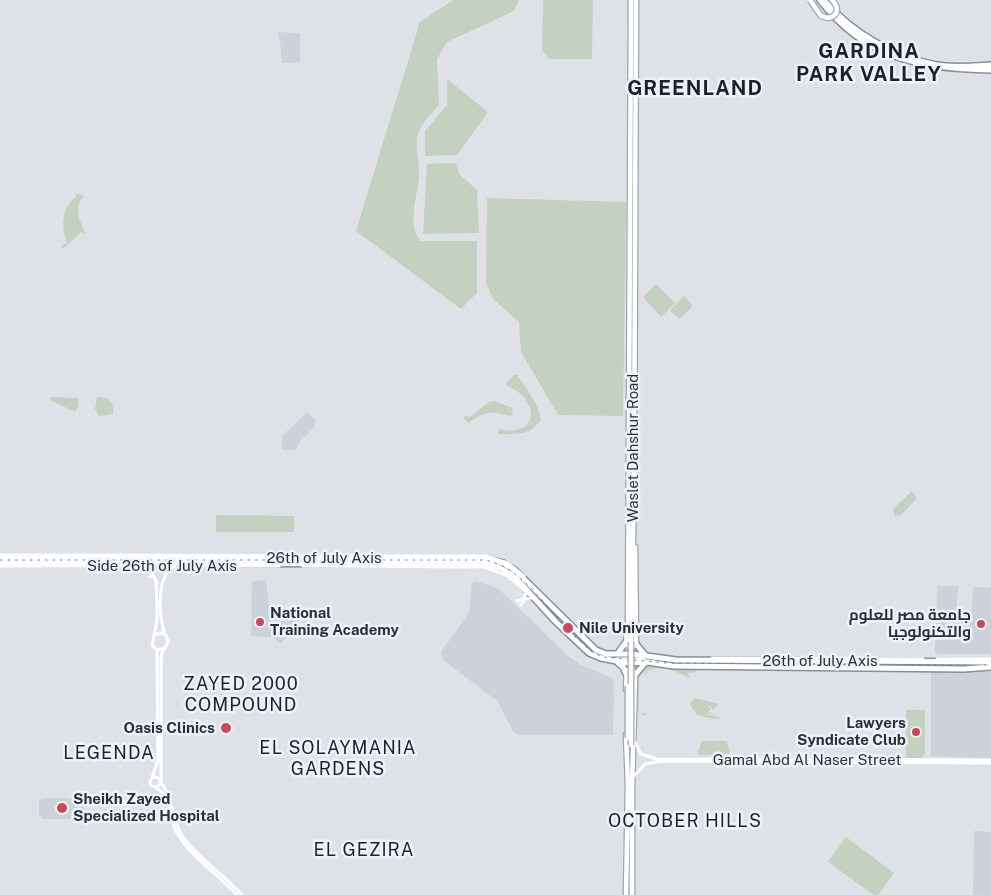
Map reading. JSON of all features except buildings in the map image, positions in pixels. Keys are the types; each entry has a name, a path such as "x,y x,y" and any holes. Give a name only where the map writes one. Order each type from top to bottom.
{"highway":[{"path":"820,0 848,29 918,68"},
{"path":"824,0 851,26 880,45 915,59 947,66 970,64 991,66"},
{"path":"891,54 938,68 991,70"},
{"path":"947,66 952,62"},
{"path":"166,555 172,558"},
{"name":"26th of July Axis","path":"0,556 35,560 90,562 282,563 304,561"},
{"name":"26th of July Axis","path":"47,560 88,556 239,557 304,561 481,564 496,566 514,576 585,651 597,657 649,656 670,660 730,663"},
{"path":"390,556 396,558"},
{"name":"26th of July Axis","path":"314,561 360,557 486,559 507,566 525,579 593,648 630,664 647,662 667,665 742,663 786,659 856,660 884,664"},
{"name":"26th of July Axis","path":"0,564 35,560"},
{"path":"90,562 116,566"},
{"path":"187,566 218,563"},
{"path":"282,563 293,566"},
{"path":"434,563 444,567"},
{"path":"541,604 545,604 547,600"},
{"path":"547,613 554,607"},
{"path":"626,642 614,657 623,667 626,674"},
{"path":"636,644 649,656"},
{"name":"26th of July Axis","path":"742,663 784,667 991,660"},
{"path":"635,676 647,662"},
{"name":"26th of July Axis","path":"892,664 964,669 991,668"}],"main road":[{"name":"Waslet Dahshur Road","path":"631,0 633,16 630,541 632,895"},
{"name":"Waslet Dahshur Road","path":"633,16 636,0"},
{"path":"810,0 821,16 828,18 834,16 837,11 837,6 832,0"},
{"name":"Waslet Dahshur Road","path":"630,541 634,458 631,403"},
{"path":"634,458 640,465"},
{"path":"630,541 635,550 636,644 630,648 626,642 630,541"},
{"name":"Side 26th of July Axis","path":"0,556 488,556 515,567 525,579"},
{"name":"Side 26th of July Axis","path":"0,564 116,566 481,566 508,576 547,613"},
{"path":"140,566 154,575 165,576"},
{"path":"159,689 161,657 163,649 168,643 162,617 165,576 175,566"},
{"path":"150,577 154,575"},
{"path":"154,575 157,620 151,643 157,650 161,782"},
{"path":"517,601 523,599 526,593"},
{"path":"521,605 525,599 531,598"},
{"path":"154,635 161,633 166,635"},
{"path":"157,650 163,649"},
{"path":"649,656 786,659"},
{"path":"856,660 967,660"},
{"path":"667,665 684,668 964,669"},
{"path":"630,786 626,674 627,670 631,668 635,676 634,776"},
{"path":"630,786 639,768 652,760 638,751 634,738"},
{"path":"160,744 158,764 150,783 167,797 173,824 188,845 242,895"},
{"name":"Gamal Abd Al Naser Street","path":"652,760 991,762"},
{"path":"152,778 157,777 170,796 176,823 188,845"},
{"path":"155,787 161,782"},
{"name":"Waslet Dahshur Road","path":"626,895 630,786"},
{"path":"221,876 237,895"}],"shaded area":[{"path":"277,32 300,33 300,61 298,63 282,63 280,41"},
{"path":"307,412 315,420 315,427 300,441 296,450 282,450 282,436"},
{"path":"266,580 269,608 287,609 301,619 281,644 272,637 251,636 252,581"},
{"name":"Nile University","path":"475,581 498,588 568,656 581,665 612,678 614,683 613,735 518,735 513,731 497,701 443,660 441,652 469,613 472,583"},
{"path":"937,586 958,586 956,616 971,617 973,587 991,587 991,654 938,654 935,651"},
{"path":"991,671 991,759 931,756 931,672"},
{"name":"Sheikh Zayed Specialized Hospital","path":"42,798 84,798 84,819 43,819 39,815 39,801"},
{"path":"974,831 991,832 991,895 973,895"}],"green space":[{"path":"453,0 519,0 514,11 447,42 437,59 439,104 424,122 418,134 419,176 414,210 414,227 417,234 421,241 477,241 477,293 461,309 356,231 420,22"},
{"path":"543,0 593,0 592,59 549,59 542,50"},
{"path":"447,79 488,112 457,155 425,156 425,131 447,105"},
{"path":"456,163 459,174 477,190 479,233 423,234 427,164"},
{"path":"76,193 85,196 81,200 78,209 86,235 81,232 63,249 61,246 67,243 64,231 65,211 76,197"},
{"path":"487,198 626,202 623,416 558,415 521,352 519,322 493,299 486,283"},
{"path":"656,284 675,303 661,317 643,297"},
{"path":"684,296 693,306 679,319 670,310"},
{"path":"514,375 517,375 531,396 541,419 532,429 523,433 498,434 499,429 515,430 523,428 529,423 531,417 527,402 522,395 506,386 507,382"},
{"path":"51,397 78,398 78,407 75,412 50,400"},
{"path":"97,397 108,398 113,405 113,414 99,416 95,409"},
{"path":"494,401 512,408 513,414 510,416 488,413 468,423 463,418 466,416 470,417 489,402"},
{"path":"912,491 917,498 901,515 895,516 893,509"},
{"path":"216,515 294,516 294,532 216,532"},
{"path":"650,665 675,670 696,670 696,672 687,673 691,679 675,671 658,668 647,671 646,677 645,671 650,668 646,669 639,677 639,711 642,714 646,712 646,715 642,715 638,711 636,684 639,672"},
{"path":"694,698 719,704 712,710 708,705 711,710 708,712 715,714 704,714 723,718 713,719 697,715 690,704"},
{"name":"Lawyers Syndicate Club","path":"906,710 925,710 925,753 921,758 906,758"},
{"path":"701,741 727,741 730,754 699,755 697,751 699,751"},
{"path":"846,837 894,873 878,895 874,895 828,862"}],"railway":[{"path":"0,560 485,560 497,563 518,576 562,622"},
{"path":"574,636 593,653 603,657 668,663 967,665"},
{"path":"984,665 991,665"}],"place":[{"name":"National Training Academy","path":"260,622"},
{"name":"جامعة مصر للعلوم والتكنولوجيا","path":"981,624"},
{"name":"Nile University","path":"568,628"},
{"name":"Oasis Clinics","path":"226,728"},
{"name":"Lawyers Syndicate Club","path":"916,732"},
{"name":"Sheikh Zayed Specialized Hospital","path":"62,808"}],"district":[{"name":"GARDINA PARK VALLEY","path":"869,64"},
{"name":"GREENLAND","path":"695,89"},
{"name":"ZAYED 2000 COMPOUND","path":"241,694"},
{"name":"LEGENDA","path":"109,753"},
{"name":"EL SOLAYMANIA GARDENS","path":"338,758"},
{"name":"OCTOBER HILLS","path":"685,821"},
{"name":"EL GEZIRA","path":"364,850"}]}
